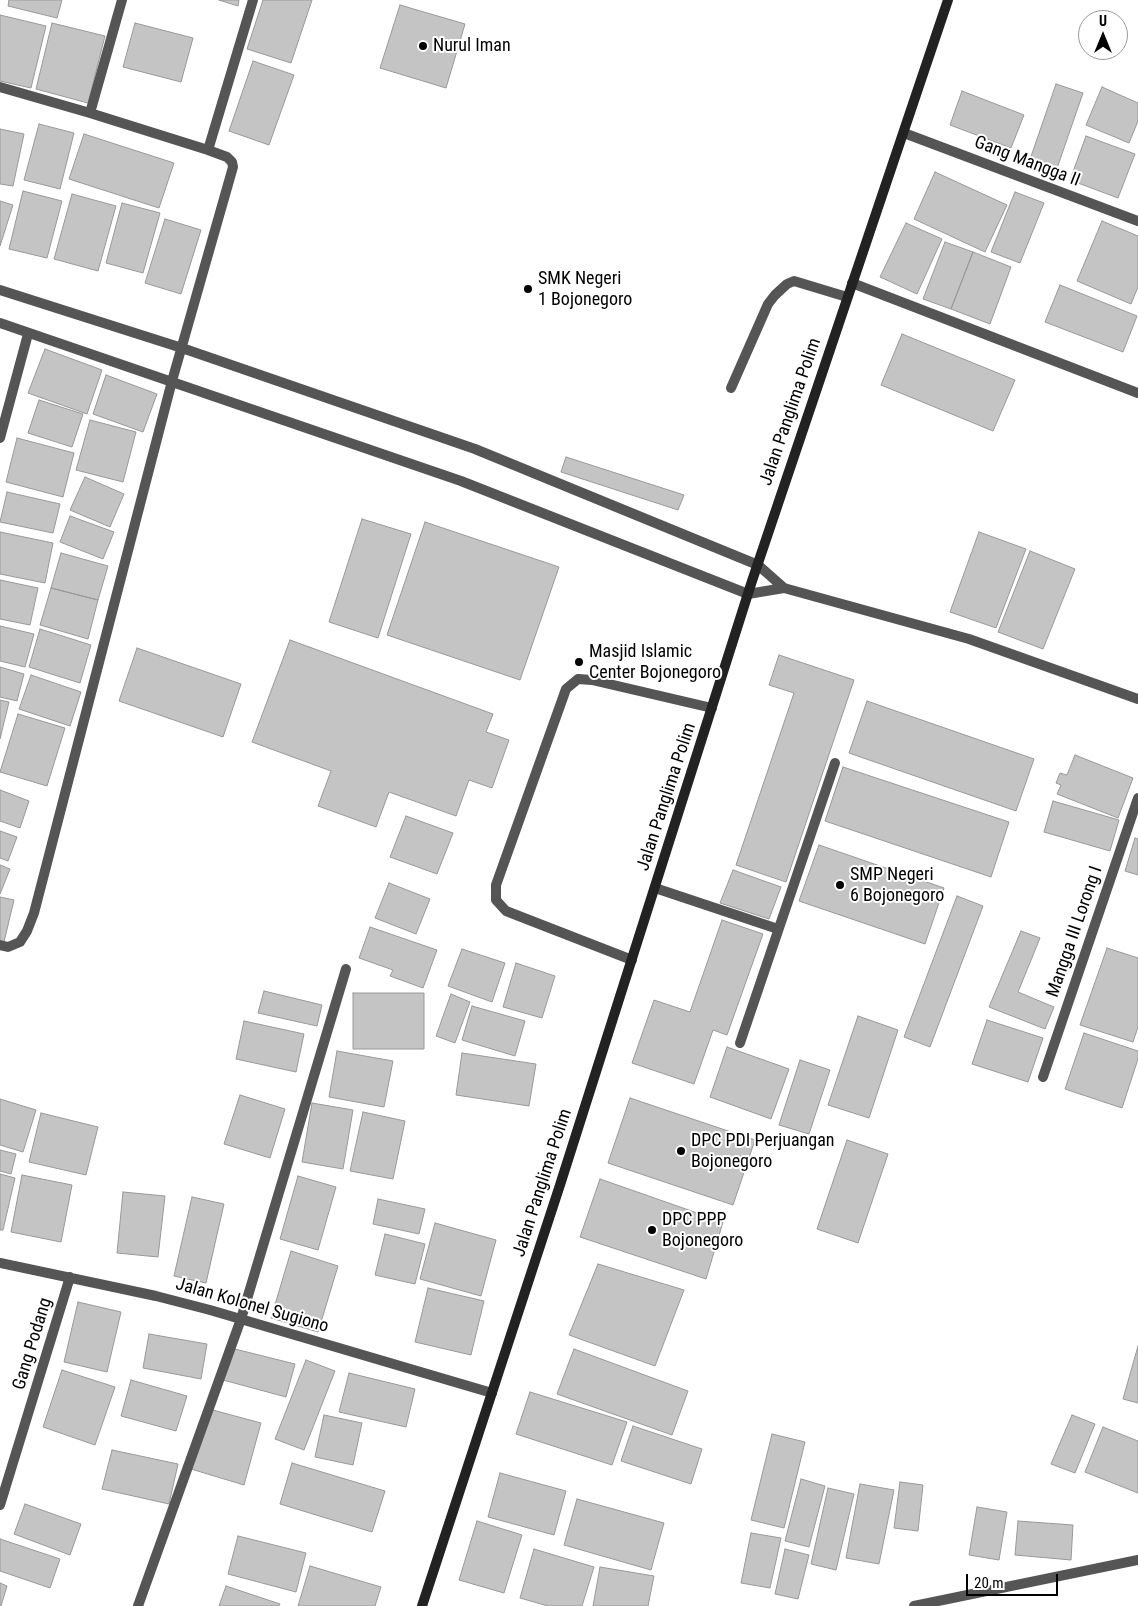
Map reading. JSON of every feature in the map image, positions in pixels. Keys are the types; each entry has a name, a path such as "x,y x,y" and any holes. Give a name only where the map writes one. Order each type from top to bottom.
{"main road":[{"name":"Jalan Panglima Polim","path":"422,1606 632,960 748,594 948,0"}],"street":[{"path":"90,113 122,0"},
{"path":"208,150 253,0"},
{"path":"0,87 208,150 227,157 232,162 233,167 172,381 34,913 28,931 20,942 8,947 0,945"},
{"name":"Gang Mangga II","path":"904,133 1138,221"},
{"path":"731,388 768,304 787,284 794,281 847,297"},
{"path":"852,283 1138,393"},
{"path":"0,290 182,348 475,449 758,565 784,588"},
{"path":"0,323 461,482 748,594 784,588 969,639 1138,699"},
{"path":"0,438 28,334"},
{"path":"632,960 506,911 496,900 496,885 566,689 578,679 592,680 712,708"},
{"path":"740,1043 835,763"},
{"name":"Mangga III Lorong I","path":"1043,1077 1138,798"},
{"path":"655,888 778,929"},
{"path":"138,1606 241,1319 346,969"},
{"name":"Jalan Kolonel Sugiono","path":"0,1263 156,1296 492,1393"},
{"name":"Gang Podang","path":"0,1505 70,1277"},
{"path":"914,1606 1138,1560"}],"building":[{"path":"9,0 62,0 57,18 8,6"},
{"path":"219,0 239,0 238,6"},
{"path":"263,0 312,0 291,63 247,49"},
{"name":"Nurul Iman","path":"400,5 465,24 446,88 380,68"},
{"path":"0,15 46,26 31,88 0,81"},
{"path":"52,23 105,36 88,103 36,89"},
{"path":"135,23 193,38 181,82 123,67"},
{"path":"253,61 294,75 269,145 229,131"},
{"path":"1056,84 1083,93 1054,177 1027,168"},
{"path":"1102,87 1138,103 1138,121 1129,143 1086,125"},
{"path":"962,91 1024,115 1011,148 950,125"},
{"path":"39,124 74,133 60,189 24,180"},
{"path":"0,129 24,134 13,186 0,184"},
{"path":"84,134 174,163 159,208 69,179"},
{"path":"1086,136 1135,154 1118,198 1070,180"},
{"path":"935,172 1007,205 985,252 914,219"},
{"path":"23,191 62,201 47,258 9,249"},
{"path":"1015,192 1044,203 1020,263 991,252"},
{"path":"72,194 116,206 98,271 54,259"},
{"path":"0,201 13,205 0,246"},
{"path":"122,203 160,213 143,273 106,263"},
{"path":"165,219 201,230 181,294 145,283"},
{"path":"1102,221 1138,236 1138,287 1131,304 1077,281"},
{"path":"906,223 942,239 917,294 880,277"},
{"path":"945,242 973,252 951,309 923,299"},
{"path":"973,252 1011,267 990,324 951,309"},
{"path":"1060,285 1137,316 1123,352 1045,322"},
{"path":"902,334 1015,380 993,431 881,385"},
{"path":"45,349 102,370 87,414 28,393"},
{"path":"106,375 157,394 143,432 93,414"},
{"path":"39,400 83,414 72,447 28,433"},
{"path":"90,420 136,432 123,482 76,470"},
{"path":"17,438 74,453 63,497 6,482"},
{"path":"566,457 684,495 678,510 561,472"},
{"path":"85,477 124,494 110,527 70,510"},
{"path":"7,492 60,504 53,533 0,522"},
{"path":"70,516 114,532 103,559 60,542"},
{"path":"362,519 411,534 378,638 329,622"},
{"path":"425,522 559,567 520,680 387,635"},
{"path":"0,532 53,543 45,583 0,574"},
{"path":"979,532 1026,549 996,628 950,612"},
{"path":"1030,551 1075,569 1043,649 998,632"},
{"path":"61,553 108,566 98,600 51,588"},
{"path":"0,580 38,588 30,625 0,619"},
{"path":"51,588 98,600 88,639 40,625"},
{"path":"0,626 34,634 25,667 0,661"},
{"path":"40,629 91,645 80,683 29,667"},
{"path":"290,640 493,714 486,732 509,740 492,788 469,780 456,816 389,792 376,827 318,806 331,771 252,742"},
{"path":"137,648 241,684 223,737 119,701"},
{"path":"779,655 854,680 786,882 736,865 794,693 769,685"},
{"path":"0,667 24,674 17,701 0,697"},
{"path":"31,675 81,692 70,726 19,709"},
{"path":"0,700 9,702 0,739"},
{"path":"867,701 1034,759 1016,811 849,753"},
{"path":"18,714 65,728 47,786 0,772"},
{"path":"1075,755 1133,778 1118,818 1057,794 1061,785 1056,783 1060,773 1067,775"},
{"path":"843,767 1009,822 991,877 825,821"},
{"path":"0,790 29,801 20,828 0,821"},
{"path":"1053,801 1119,820 1110,851 1044,832"},
{"path":"406,816 453,833 437,874 390,857"},
{"path":"0,831 17,837 8,861 0,858"},
{"path":"1135,838 1138,839 1138,875 1125,871"},
{"path":"819,845 944,888 925,944 799,901"},
{"path":"0,865 10,869 0,894"},
{"path":"733,870 781,887 769,919 720,903"},
{"path":"389,883 430,899 416,934 375,918"},
{"path":"957,896 983,906 930,1047 904,1037"},
{"path":"0,897 14,900 4,942 0,941"},
{"path":"722,920 763,934 727,1035 713,1030 694,1084 632,1063 654,1000 690,1012"},
{"path":"370,927 437,950 423,988 390,976 393,970 359,958"},
{"path":"1021,931 1040,938 1018,992 1054,1007 1045,1029 989,1007"},
{"path":"1107,948 1138,958 1138,1027 1133,1042 1080,1025"},
{"path":"462,949 505,963 492,1002 448,986"},
{"path":"516,963 555,976 542,1018 503,1007"},
{"path":"264,991 322,1005 317,1026 258,1013"},
{"path":"353,993 424,993 424,1049 353,1049"},
{"path":"451,994 470,1002 455,1043 436,1036"},
{"path":"472,1006 525,1021 515,1056 462,1040"},
{"path":"858,1016 898,1030 869,1118 828,1105"},
{"path":"987,1020 1043,1038 1028,1082 972,1064"},
{"path":"244,1021 304,1034 296,1072 236,1059"},
{"path":"1084,1033 1138,1051 1138,1059 1122,1108 1065,1089"},
{"path":"727,1047 789,1069 771,1119 710,1097"},
{"path":"337,1051 393,1061 384,1107 329,1097"},
{"path":"462,1053 536,1064 529,1106 456,1095"},
{"path":"800,1060 830,1070 809,1134 779,1125"},
{"path":"240,1095 285,1109 270,1158 224,1144"},
{"name":"DPC PDI Perjuangan Bojonegoro","path":"630,1098 755,1140 733,1205 608,1163"},
{"path":"0,1099 36,1110 23,1152 0,1145"},
{"path":"312,1103 353,1110 343,1169 302,1162"},
{"path":"363,1112 405,1121 393,1179 350,1171"},
{"path":"41,1113 98,1127 86,1175 29,1162"},
{"path":"847,1140 888,1154 858,1243 817,1229"},
{"path":"0,1150 16,1154 11,1174 0,1171"},
{"path":"0,1174 15,1178 3,1230 0,1230"},
{"path":"22,1175 72,1185 61,1242 11,1232"},
{"path":"298,1176 336,1187 318,1250 280,1239"},
{"name":"DPC PPP Bojonegoro","path":"600,1179 723,1222 706,1279 580,1237"},
{"path":"123,1192 165,1196 158,1257 117,1253"},
{"path":"192,1197 224,1204 206,1283 174,1276"},
{"path":"378,1199 425,1209 419,1234 373,1224"},
{"path":"435,1223 496,1240 481,1296 420,1279"},
{"path":"385,1234 425,1244 415,1284 375,1275"},
{"path":"291,1251 338,1266 318,1332 271,1318"},
{"path":"598,1264 684,1290 655,1366 569,1335"},
{"path":"428,1288 484,1301 471,1355 415,1342"},
{"path":"78,1302 121,1312 107,1372 64,1362"},
{"path":"149,1334 207,1344 201,1379 143,1368"},
{"path":"1138,1346 1138,1403 1123,1399"},
{"path":"231,1348 295,1364 286,1397 223,1380"},
{"path":"574,1349 688,1391 672,1435 557,1394"},
{"path":"306,1360 335,1371 304,1450 275,1439"},
{"path":"62,1370 115,1387 95,1445 43,1427"},
{"path":"349,1373 415,1389 406,1427 339,1412"},
{"path":"131,1380 187,1396 176,1431 121,1416"},
{"path":"530,1392 627,1422 612,1465 516,1434"},
{"path":"209,1409 261,1423 244,1485 191,1469"},
{"path":"324,1415 362,1423 353,1465 315,1457"},
{"path":"1072,1415 1095,1424 1075,1473 1051,1464"},
{"path":"633,1426 702,1449 691,1484 621,1461"},
{"path":"1103,1427 1138,1441 1138,1493 1085,1472"},
{"path":"772,1434 805,1442 784,1528 751,1520"},
{"path":"112,1450 178,1464 169,1504 102,1489"},
{"path":"292,1463 385,1491 372,1532 280,1504"},
{"path":"500,1473 566,1491 554,1535 488,1517"},
{"path":"801,1479 825,1486 809,1547 785,1541"},
{"path":"900,1482 923,1485 918,1531 894,1528"},
{"path":"860,1484 894,1490 879,1564 846,1558"},
{"path":"828,1488 854,1494 836,1570 811,1564"},
{"path":"577,1499 664,1523 651,1570 564,1545"},
{"path":"25,1504 81,1524 70,1555 14,1534"},
{"path":"977,1507 1007,1512 999,1560 969,1555"},
{"path":"477,1521 522,1535 504,1593 459,1580"},
{"path":"1018,1521 1073,1525 1071,1560 1015,1555"},
{"path":"751,1533 781,1538 770,1588 741,1583"},
{"path":"238,1536 306,1553 296,1592 228,1574"},
{"path":"0,1539 60,1559 50,1588 0,1571"},
{"path":"534,1549 594,1567 582,1606 548,1606 520,1598"},
{"path":"785,1549 809,1555 798,1599 775,1594"},
{"path":"310,1566 381,1587 375,1606 298,1606"},
{"path":"600,1567 654,1576 648,1606 593,1606"},
{"path":"0,1583 7,1586 1,1606 0,1606"},
{"path":"226,1586 280,1604 279,1606 219,1606"}],"place":[{"name":"Nurul Iman","path":"423,46"},
{"name":"SMK Negeri 1 Bojonegoro","path":"528,289"},
{"name":"Masjid Islamic Center Bojonegoro","path":"579,662"},
{"name":"SMP Negeri 6 Bojonegoro","path":"840,885"},
{"name":"DPC PDI Perjuangan Bojonegoro","path":"681,1151"},
{"name":"DPC PPP Bojonegoro","path":"652,1230"}]}
